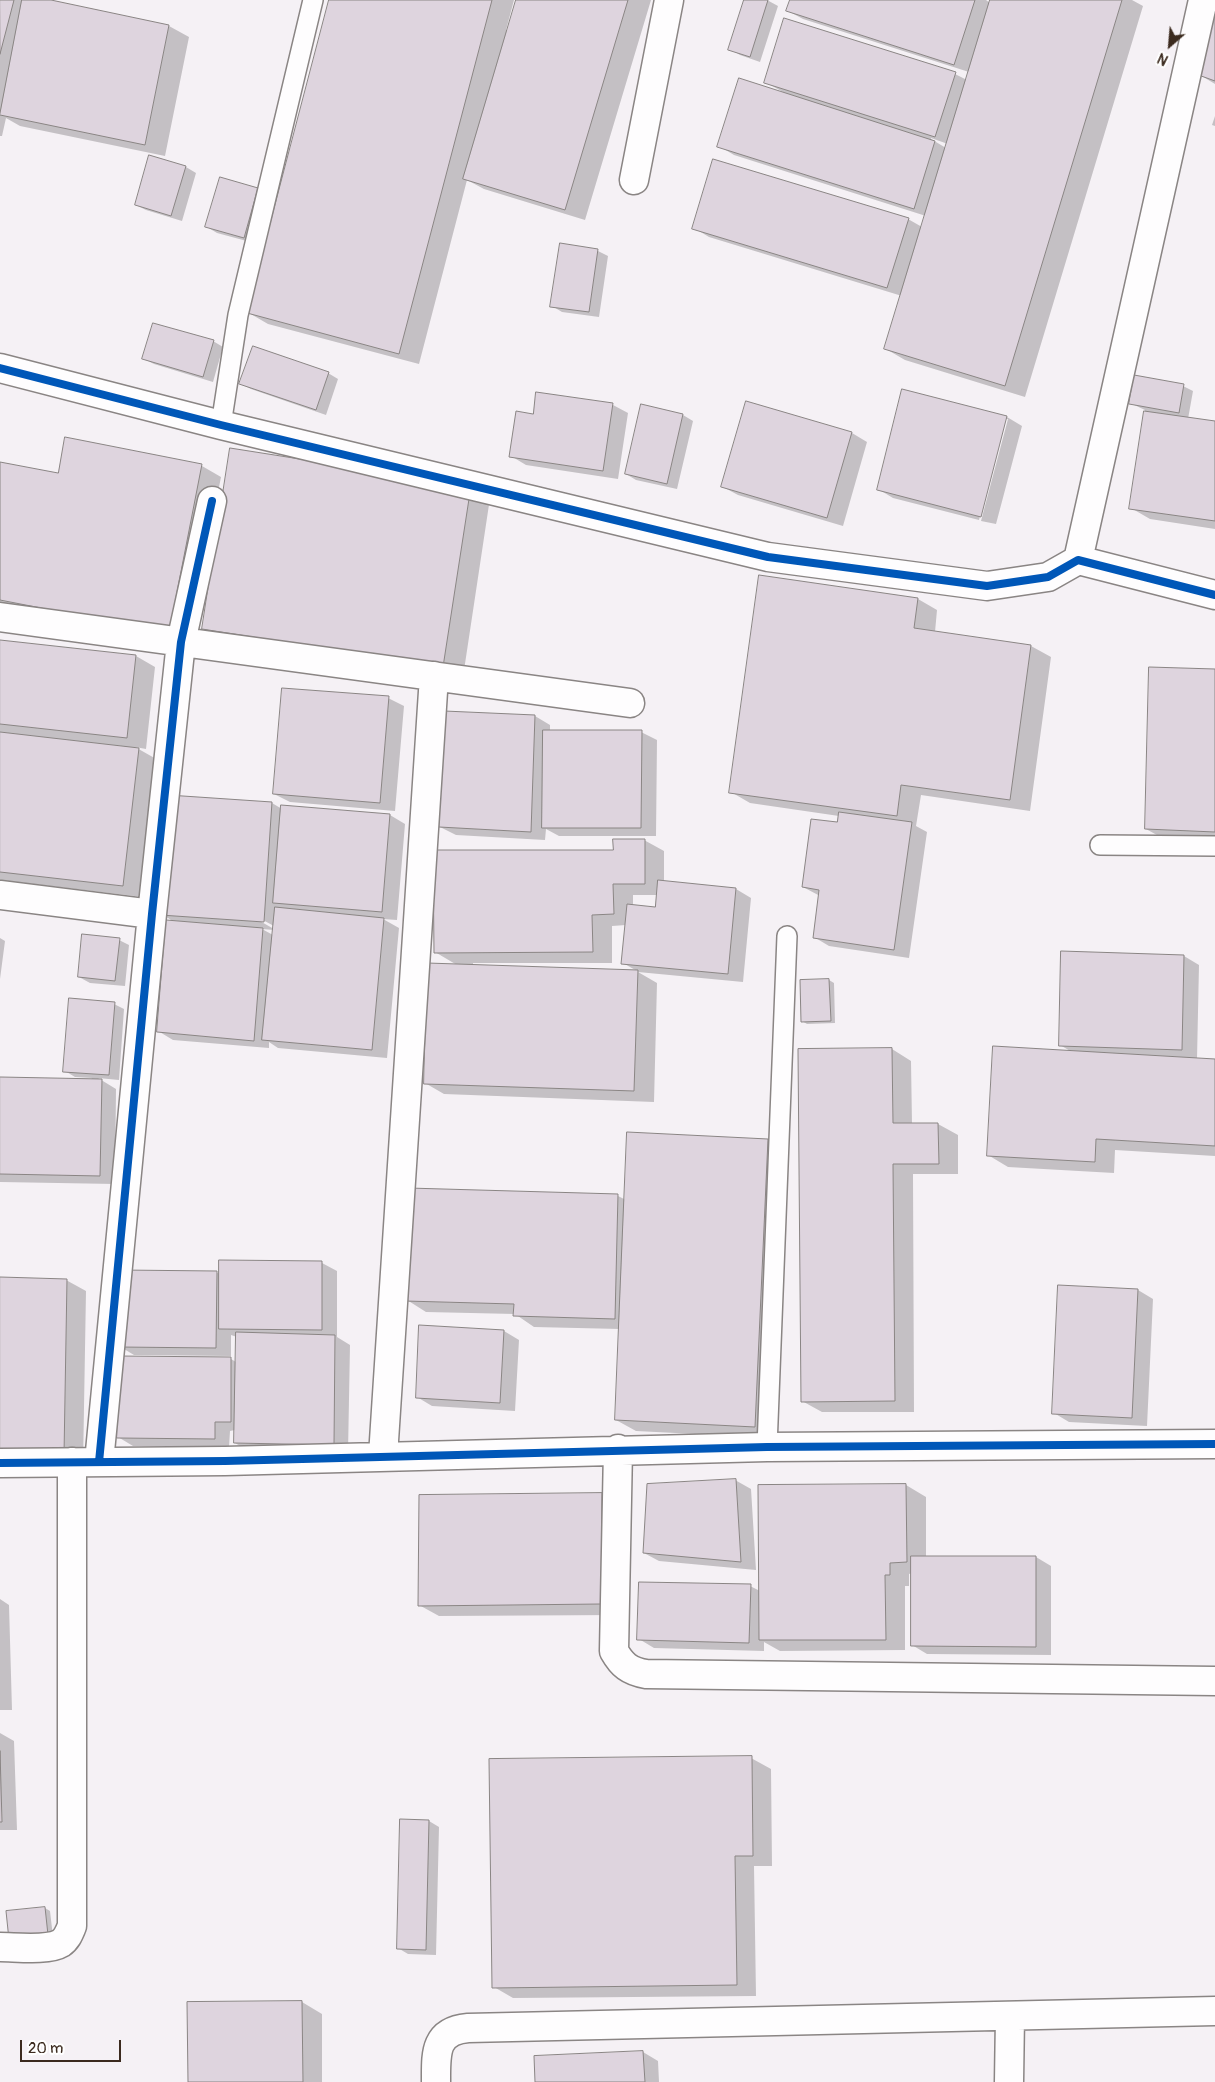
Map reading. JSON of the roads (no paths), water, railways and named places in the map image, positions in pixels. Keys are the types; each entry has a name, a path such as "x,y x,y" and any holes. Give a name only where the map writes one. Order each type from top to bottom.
{"street":[{"path":"634,180 669,0"},
{"path":"1078,560 1203,0"},
{"path":"0,368 220,425 768,557 987,586 1048,577 1078,560 1215,595"},
{"path":"99,1462 152,914 181,642 212,501"},
{"path":"0,617 630,703"},
{"path":"383,1456 434,676"},
{"path":"0,895 152,914"},
{"path":"0,1463 768,1447 1215,1444"},
{"path":"618,1450 614,1651 622,1664 635,1672 1215,1681"},
{"path":"0,1947 53,1946 62,1942 72,1926 72,1462"},
{"path":"436,2082 437,2048 444,2037 455,2029 1215,2011"},
{"path":"1009,2082 1010,2016"}],"lane":[{"path":"220,425 238,315 313,0"},
{"path":"1100,845 1215,846"},
{"path":"768,1447 786,936"}]}
